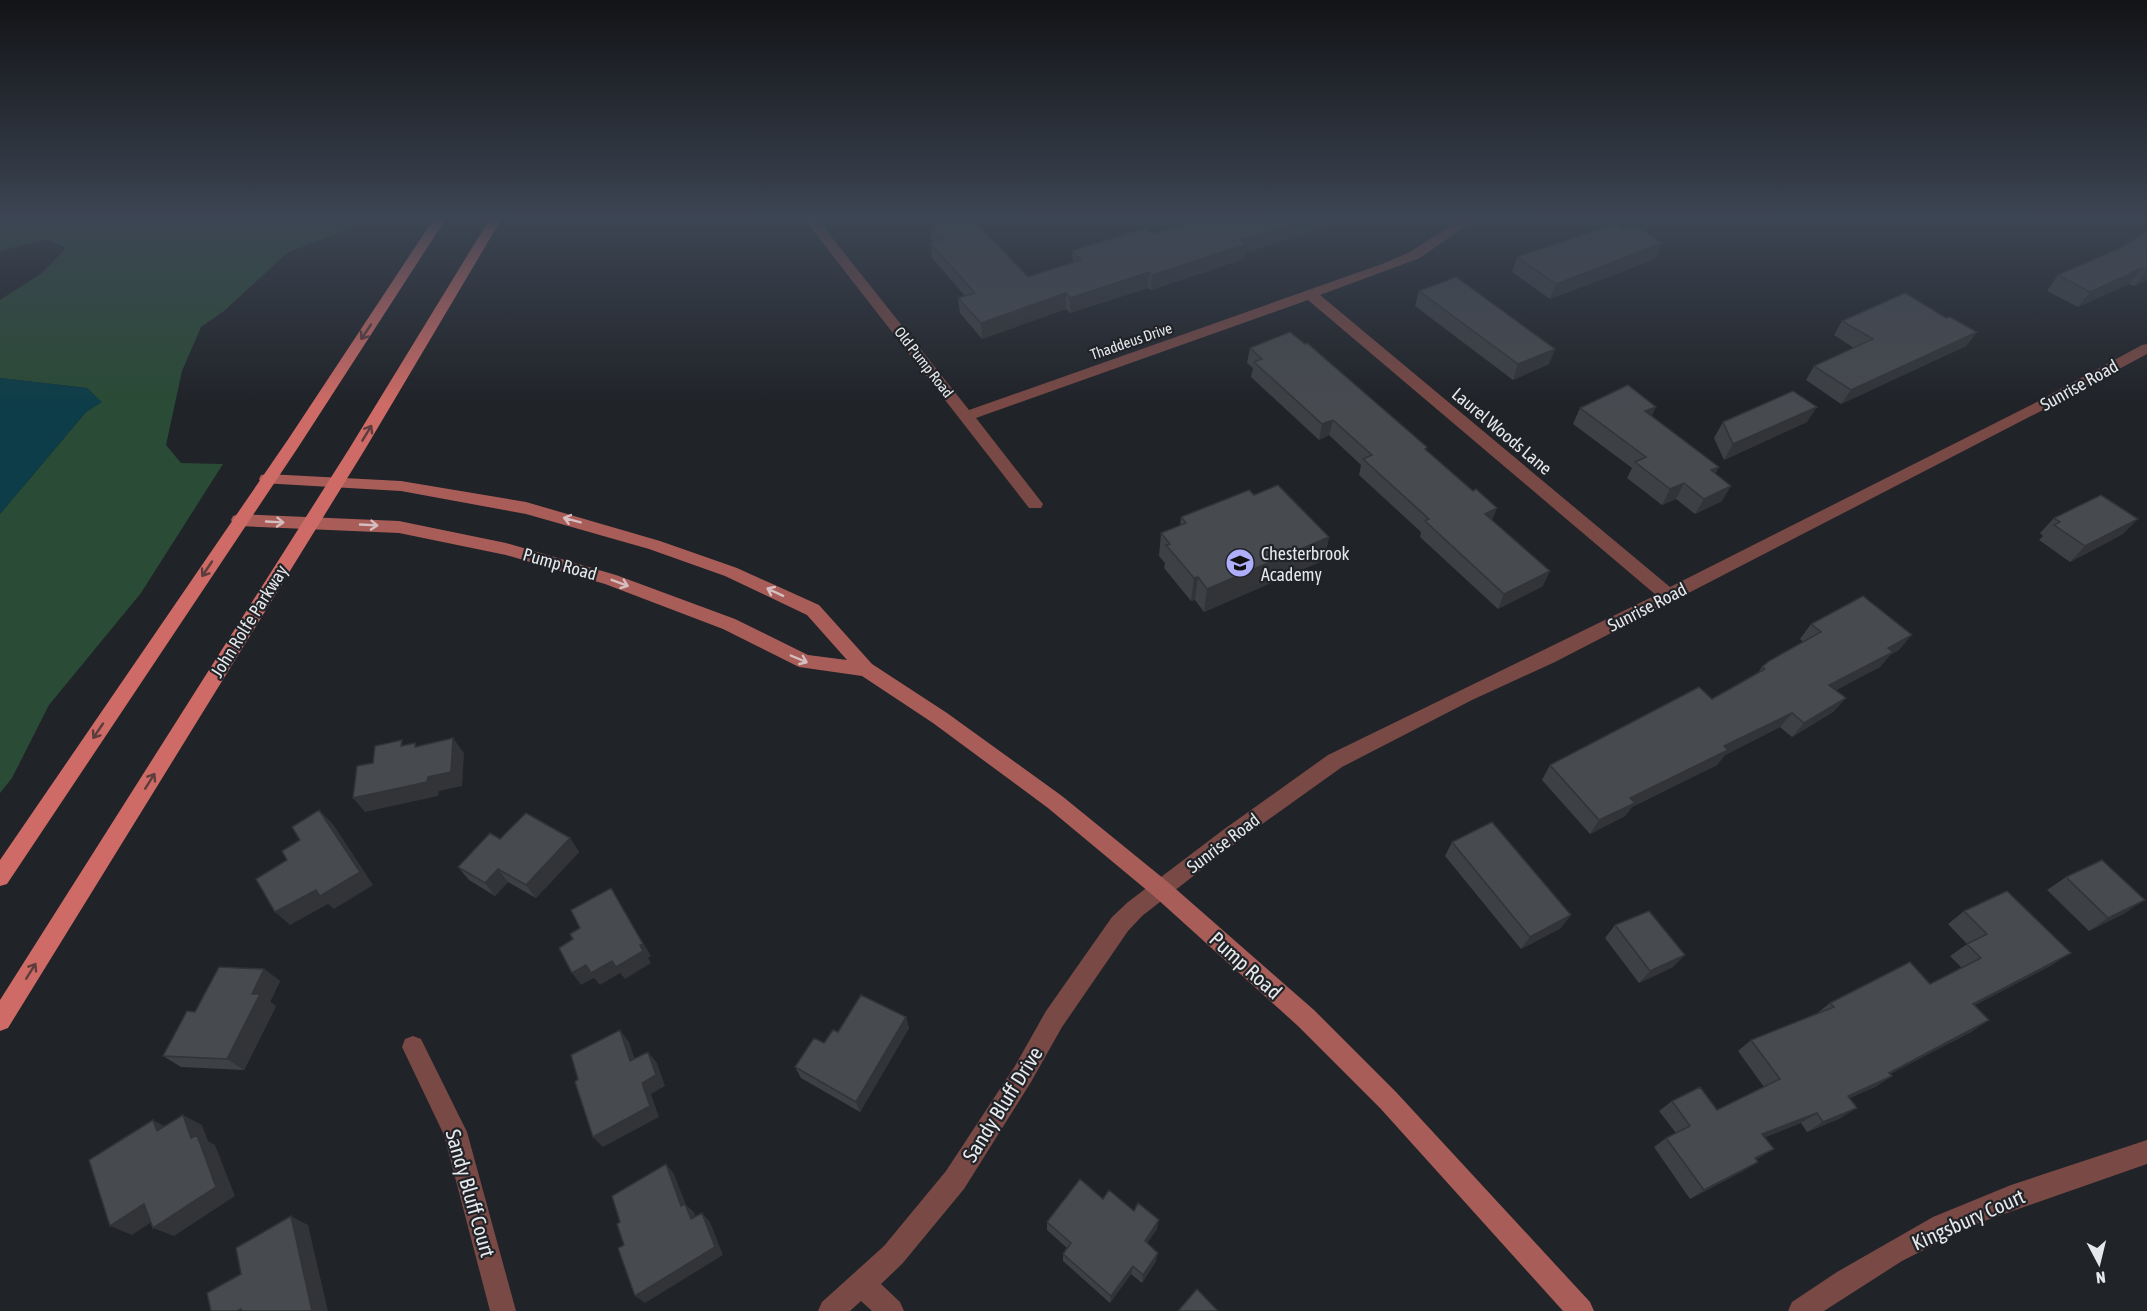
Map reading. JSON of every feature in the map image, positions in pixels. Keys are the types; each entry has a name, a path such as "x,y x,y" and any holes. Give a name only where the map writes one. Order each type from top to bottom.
{"main road":[{"path":"0,877 398,281"},
{"name":"John Rolfe Parkway","path":"0,1020 311,524 458,281"},
{"name":"Pump Road","path":"267,479 401,486 526,508 631,538 720,568 813,610 866,669 940,718 1026,781 1162,890 1306,1018 1388,1100 1581,1311"},
{"name":"Pump Road","path":"239,520 399,527 506,549 610,579 729,624 805,662 866,669"}],"street":[{"name":"Old Pump Road","path":"860,281 1035,504"},
{"name":"Thaddeus Drive","path":"967,416 1347,281"},
{"name":"Laurel Woods Lane","path":"1311,295 1669,596"},
{"name":"Sunrise Road","path":"1162,890 1230,836 1335,761 1669,596 2026,414 2147,348"},
{"name":"Sandy Bluff Drive","path":"831,1311 893,1255 955,1180 1023,1074 1054,1019 1120,924 1135,909 1162,890"},
{"name":"Sandy Bluff Court","path":"412,1047 455,1132 503,1311"},
{"name":"Kingsbury Court","path":"1801,1311 1850,1278 1914,1241 1990,1205 2147,1152"},
{"path":"861,1284 891,1311"}],"green space":[{"path":"29,281 256,281 224,311 201,327 182,371 166,445 181,463 223,464 141,593 49,705 12,778 0,793 0,514 86,412 101,402 87,388 0,378 0,300"}],"water":[{"path":"0,378 87,388 102,402 86,412 0,514"}],"building":[{"path":"964,281 1121,281 1070,298 1066,293 981,323 958,298 975,293"},
{"path":"1445,281 1462,281 1555,349 1518,364 1419,291"},
{"path":"2070,281 2113,281 2090,292"},
{"path":"1905,293 1946,318 1950,317 1977,332 1851,390 1814,366 1873,339 1842,321"},
{"path":"1290,332 1305,344 1307,343 1427,447 1425,449 1473,491 1476,489 1497,508 1485,514 1550,571 1504,594 1425,521 1429,519 1363,459 1372,455 1333,420 1322,424 1254,362 1262,359 1250,348"},
{"path":"1628,385 1656,407 1645,411 1719,467 1711,470 1731,486 1704,499 1684,483 1670,489 1635,462 1646,457 1580,408"},
{"path":"1793,391 1817,407 1733,444 1723,422"},
{"name":"Chesterbrook Academy","path":"1278,485 1329,537 1207,589 1198,577 1194,578 1166,545 1170,544 1161,533 1186,523 1181,517 1249,490 1254,495"},
{"path":"2101,495 2138,519 2085,546 2054,525 2060,522 2054,518"},
{"path":"1863,596 1912,635 1888,648 1893,652 1829,685 1846,698 1804,723 1792,713 1724,746 1728,750 1630,798 1635,803 1599,820 1550,765 1699,687 1712,699 1765,669 1762,667 1769,661 1821,632 1811,624"},
{"path":"453,738 451,772 428,777 427,782 353,798 357,766 373,763 375,746 402,740 401,746 415,743 415,747"},
{"path":"319,810 360,872 320,896 316,890 275,912 256,879 287,860 282,851 300,840 292,827"},
{"path":"526,813 570,838 526,885 498,869 485,883 458,867 490,833 500,839"},
{"path":"1492,822 1571,915 1530,937 1452,842"},
{"path":"2102,860 2145,900 2108,918 2066,877"},
{"path":"611,888 643,944 640,945 643,951 616,967 612,961 591,973 586,965 572,973 559,948 573,939 570,934 580,928 571,910"},
{"path":"2007,891 2071,953 1973,1004 1989,1020 1889,1073 1892,1076 1848,1096 1857,1108 1823,1122 1817,1113 1762,1134 1774,1149 1755,1158 1758,1162 1704,1190 1666,1138 1690,1126 1672,1101 1700,1087 1717,1110 1780,1079 1751,1040 1834,1007 1830,1003 1910,962 1930,984 1981,958 1967,944 1987,934 1964,911"},
{"path":"1649,911 1685,955 1650,971 1615,925"},
{"path":"219,967 264,969 252,994 260,994 227,1059 163,1056 187,1011 195,1012"},
{"path":"861,995 906,1017 856,1102 795,1067 814,1038 824,1043 833,1030 838,1032"},
{"path":"620,1030 630,1061 648,1052 656,1075 642,1083 650,1106 593,1137 575,1082 578,1079 571,1055"},
{"path":"183,1115 191,1138 197,1135 216,1187 153,1228 144,1204 110,1226 89,1160 153,1120 157,1131"},
{"path":"666,1164 681,1206 685,1204 691,1219 702,1213 715,1247 635,1296 618,1248 624,1245 617,1224 620,1222 612,1196"},
{"path":"1080,1179 1103,1199 1109,1190 1134,1211 1138,1203 1159,1220 1145,1241 1158,1253 1143,1275 1133,1266 1111,1296 1063,1254 1071,1243 1047,1222"},
{"path":"291,1216 312,1311 242,1311 241,1309 211,1311 207,1293 241,1274 236,1248"},
{"path":"1197,1289 1218,1311 1178,1311"}],"place":[{"name":"Chesterbrook Academy","path":"1240,563"}]}
